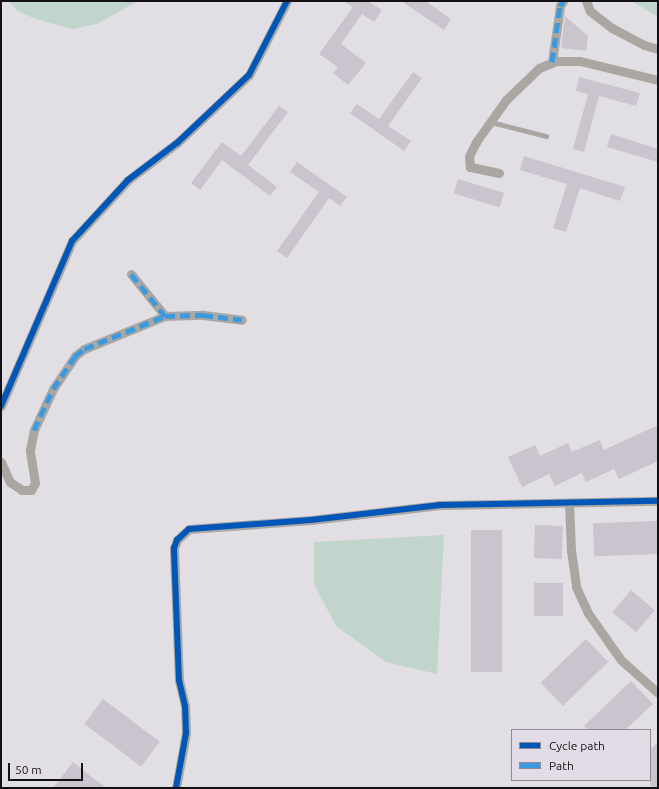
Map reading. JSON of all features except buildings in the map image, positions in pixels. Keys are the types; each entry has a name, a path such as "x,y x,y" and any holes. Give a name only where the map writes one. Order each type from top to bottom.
{"street":[{"path":"1,406 72,241 128,180 177,144 250,75 287,1"},
{"path":"552,62 560,6 563,1"},
{"path":"586,1 590,11 612,28 644,45 658,49"},
{"path":"499,173 470,167 469,156 506,100 528,77 552,62 580,61 658,80"},
{"path":"131,274 165,316"},
{"path":"1,462 10,482 22,490 31,490 35,483 30,450 34,430 53,389 75,356 84,349 165,316 203,315 242,320"},
{"path":"176,788 186,733 185,706 179,681 174,561 174,548 182,533 197,527 311,520 440,505 658,501"},
{"path":"569,503 571,550 576,587 588,613 621,660 658,693"}],"lane":[{"path":"491,122 546,136"}],"green space":[{"path":"9,1 138,1 97,24 73,29 36,19 17,11"},
{"path":"631,1 658,1 658,17"},
{"path":"444,535 437,674 386,662 336,626 314,584 314,542"}],"marked path":[{"path":"552,62 560,6 563,1"},
{"path":"131,274 165,316"},
{"path":"34,430 53,389 75,356 84,349 165,316 203,315 242,320"}],"cycle path":[{"path":"1,406 72,241 128,180 177,143 249,75 287,1"},
{"path":"176,788 186,733 185,706 179,681 174,548 177,540 189,529 311,520 440,505 658,501"}]}
